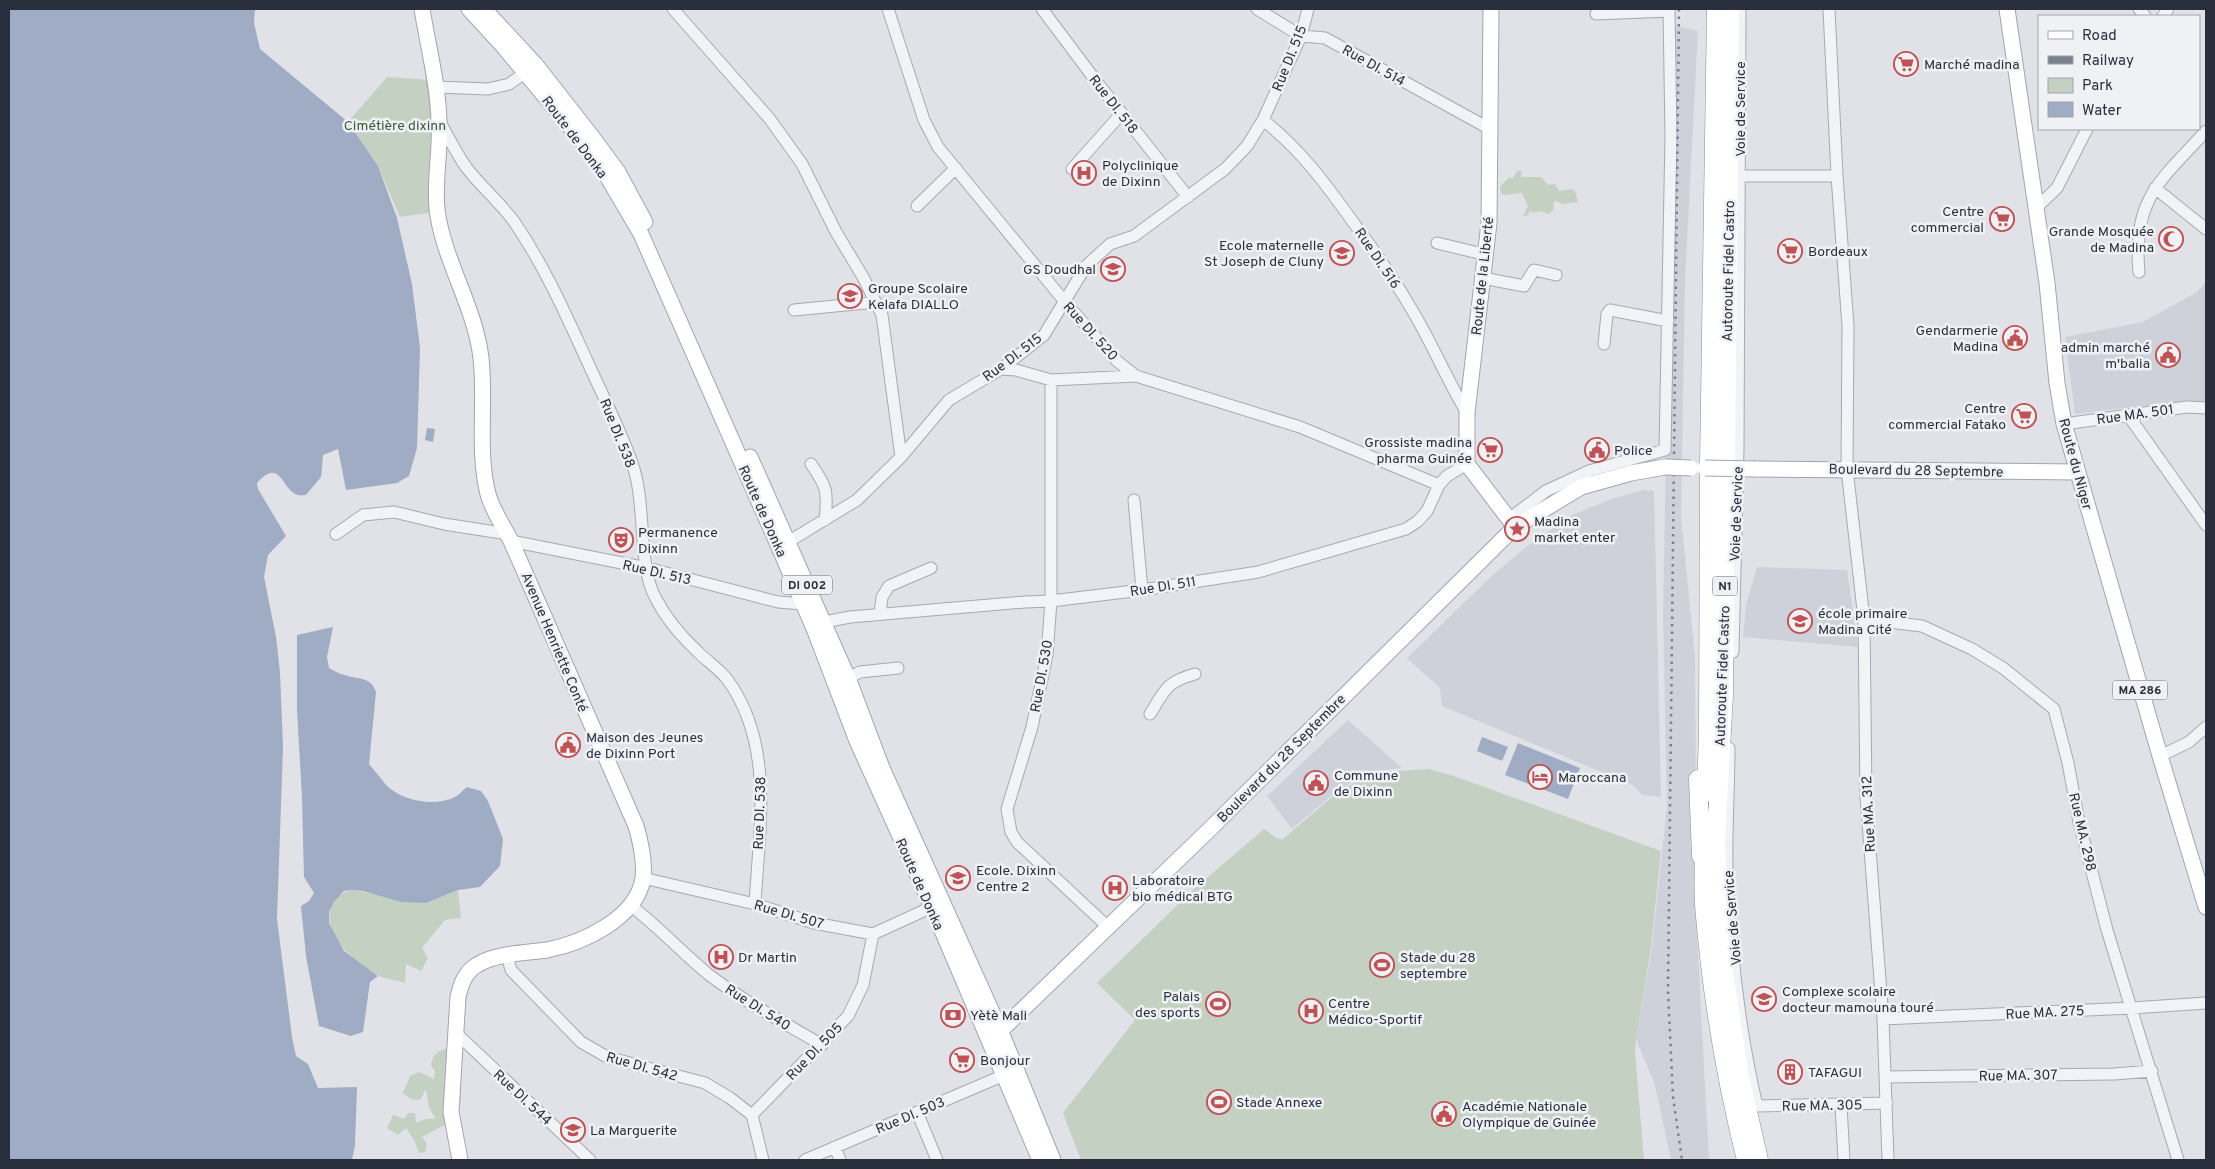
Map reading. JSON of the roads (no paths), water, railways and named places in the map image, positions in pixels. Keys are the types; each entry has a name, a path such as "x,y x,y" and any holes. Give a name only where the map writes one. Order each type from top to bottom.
{"highway":[{"name":"Autoroute Fidel Castro","path":"1716,9 1709,464 1708,732 1704,904 1718,1021 1733,1108 1746,1160"},
{"name":"Autoroute Fidel Castro","path":"1730,9 1724,694 1717,803 1717,875 1721,955 1740,1077 1759,1160"},
{"path":"1704,904 1698,795 1700,680 1698,468 1701,296 1714,169"},
{"path":"1757,1106 1768,1160"}],"main road":[{"name":"Avenue Henriette Conté","path":"422,9 440,121 437,209 447,248 472,313 481,356 484,389 484,471 488,496 509,538 636,826 643,848 643,878 638,894 630,906 606,928 580,940 548,950 507,955 477,964 462,983 458,997 451,1112 460,1160"},
{"name":"Route de Donka","path":"469,9 535,64 618,172 644,219 676,298 848,678 882,768 1010,1073 1040,1160"},
{"name":"Route de Donka","path":"484,9 526,73 604,171 641,234 802,604 857,740 932,907 995,1036"},
{"name":"Route de la Liberté","path":"1467,464 1467,413 1486,255 1491,181 1491,9"},
{"name":"Route du Niger","path":"2007,9 2047,283 2057,383 2064,424 2160,756 2206,907"},
{"path":"1467,464 1512,523"},
{"name":"Boulevard du 28 Septembre","path":"995,1036 1217,822 1512,523 1581,487 1631,473 1665,468 2077,472"},
{"name":"Route de Donka","path":"1010,1073 1053,1160"}],"street":[{"path":"672,9 769,118 802,164 836,232 876,302 882,315 901,457"},
{"name":"Rue DI. 520","path":"888,9 924,120 938,147 1065,302 1117,361 1136,376 1300,427 1440,485"},
{"name":"Rue DI. 518","path":"1042,9 1188,196"},
{"name":"Rue DI. 514","path":"1257,9 1301,36 1325,38 1490,129"},
{"name":"Rue DI. 515","path":"788,542 857,500 901,457 949,400 1001,369 1044,335 1086,266 1110,244 1134,236 1225,169 1247,146 1263,120 1301,36 1308,9"},
{"name":"Voie de Service","path":"1740,9 1737,504 1727,870 1732,945 1749,1070 1757,1106"},
{"name":"Rue MA. 312","path":"1829,9 1837,176 1848,326 1847,469 1864,619 1867,817 1883,1019 1888,1160"},
{"path":"1512,523 1546,491 1589,471 1665,450 1671,136 1669,10 1596,14"},
{"path":"436,87 488,89 510,84 526,73"},
{"path":"1072,169 1122,113"},
{"name":"Rue DI. 516","path":"1263,120 1288,140 1325,183 1375,252 1413,310 1451,387 1467,413"},
{"name":"Rue DI. 538","path":"440,121 466,167 514,221 550,280 633,464 641,499 646,568 654,596 670,620 696,650 726,678 742,703 756,739 761,778 755,904"},
{"path":"2036,208 2057,188 2086,130"},
{"path":"2139,272 2137,245 2141,217 2154,188 2206,131"},
{"path":"917,206 956,168"},
{"path":"1740,176 1837,176"},
{"path":"2154,188 2206,229"},
{"path":"1437,243 1486,255"},
{"path":"1483,278 1524,286 1534,270 1556,275"},
{"path":"794,310 876,302"},
{"path":"1604,344 1607,314 1610,310 1668,321"},
{"path":"1001,369 1016,370 1051,380 1136,376"},
{"name":"Rue DI. 530","path":"1051,380 1051,601 1047,655 1032,727 1007,808 1008,822 1017,842 1108,927"},
{"name":"Rue MA. 501","path":"2064,424 2187,408 2206,408"},
{"path":"2128,415 2205,522"},
{"path":"811,464 825,485 828,500 825,520"},
{"name":"Rue DI. 511","path":"824,622 880,614 1051,601 1142,590 1258,572 1406,529 1418,521 1427,511 1440,485 1447,476 1467,464"},
{"path":"1134,500 1142,590"},
{"name":"Rue DI. 513","path":"336,534 363,515 394,512 646,568 778,602 802,604"},
{"path":"880,614 882,597 889,586 931,568"},
{"name":"Rue MA. 298","path":"1864,619 1922,626 1972,648 2003,668 2054,709 2088,859 2107,930 2178,1160"},
{"path":"848,678 860,672 898,668"},
{"path":"1150,714 1169,684 1195,674"},
{"path":"2160,756 2189,742 2206,727"},
{"name":"Rue DI. 507","path":"643,878 755,904 814,922 873,934"},
{"name":"Rue DI. 540","path":"630,906 646,917 706,972 734,993 822,1045"},
{"path":"873,934 932,907"},
{"name":"Rue DI. 505","path":"752,1115 822,1045 848,1016 863,985 873,934"},
{"name":"Rue DI. 542","path":"507,955 511,970 581,1042 607,1057 705,1083 730,1098 752,1115"},
{"name":"Rue MA. 275","path":"1883,1019 2206,1003"},
{"name":"Rue DI. 544","path":"456,1033 590,1160"},
{"name":"Rue MA. 307","path":"1885,1077 2114,1074 2152,1071"},
{"name":"Rue DI. 503","path":"805,1160 1010,1073"},
{"name":"Rue MA. 305","path":"1757,1106 1886,1103"},
{"path":"1840,1105 1844,1160"},
{"path":"917,1112 937,1160"},
{"path":"752,1115 763,1160"},
{"path":"835,1147 840,1160"}],"water":[{"path":"9,9 255,9 254,23 260,49 348,122 378,166 397,218 412,284 420,348 417,448 409,476 397,483 346,490 338,449 323,455 321,477 306,495 292,492 276,474 271,473 257,483 258,489 286,536 268,555 264,577 276,637 280,672 283,747 277,919 292,1037 296,1056 308,1064 318,1088 357,1087 355,1145 352,1160 9,1160"},
{"path":"427,428 435,429 433,442 425,440"},
{"path":"333,627 327,657 329,668 350,677 364,679 371,683 376,692 369,764 387,786 410,799 438,802 455,797 467,787 481,791 488,801 503,839 500,866 480,887 458,890 426,903 401,902 363,891 352,890 344,891 334,902 329,912 329,923 344,951 378,976 370,982 363,1032 351,1036 319,1026 306,956 301,906 309,901 314,893 304,877 297,710 297,635"},
{"path":"1482,737 1508,747 1502,761 1477,751"},
{"path":"1518,743 1580,768 1568,799 1505,775"}],"railway":[{"path":"1679,9 1668,991 1673,1097 1682,1160"}],"place":[{"name":"Marché madina","path":"1906,64"},
{"name":"Polyclinique de Dixinn","path":"1084,173"},
{"name":"Centre commercial","path":"2002,219"},
{"name":"Grande Mosquée de Madina","path":"2171,239"},
{"name":"Bordeaux","path":"1790,251"},
{"name":"Ecole maternelle St Joseph de Cluny","path":"1342,253"},
{"name":"GS Doudhal","path":"1113,269"},
{"name":"Groupe Scolaire Kelafa DIALLO","path":"850,296"},
{"name":"Gendarmerie Madina","path":"2015,338"},
{"name":"admin marché m'balia","path":"2168,355"},
{"name":"Centre commercial Fatako","path":"2024,416"},
{"name":"Grossiste madina pharma Guinée","path":"1490,450"},
{"name":"Police","path":"1597,450"},
{"name":"Madina market enter","path":"1517,529"},
{"name":"Permanence Dixinn","path":"621,540"},
{"name":"école primaire Madina Cité","path":"1800,621"},
{"name":"Maison des Jeunes de Dixinn Port","path":"568,745"},
{"name":"Maroccana","path":"1540,777"},
{"name":"Commune de Dixinn","path":"1316,783"},
{"name":"Ecole. Dixinn Centre 2","path":"958,878"},
{"name":"Laboratoire bio médical BTG","path":"1115,888"},
{"name":"Dr Martin","path":"721,957"},
{"name":"Stade du 28 septembre","path":"1382,965"},
{"name":"Complexe scolaire docteur mamouna touré","path":"1764,999"},
{"name":"Palais des sports","path":"1218,1004"},
{"name":"Centre Médico-Sportif","path":"1311,1011"},
{"name":"Yètè Mali","path":"953,1015"},
{"name":"Bonjour","path":"962,1060"},
{"name":"TAFAGUI","path":"1790,1072"},
{"name":"Stade Annexe","path":"1219,1102"},
{"name":"Académie Nationale Olympique de Guinée","path":"1444,1114"},
{"name":"La Marguerite","path":"573,1130"}],"park label":[{"name":"Cimétière dixinn","path":"395,125"}]}
